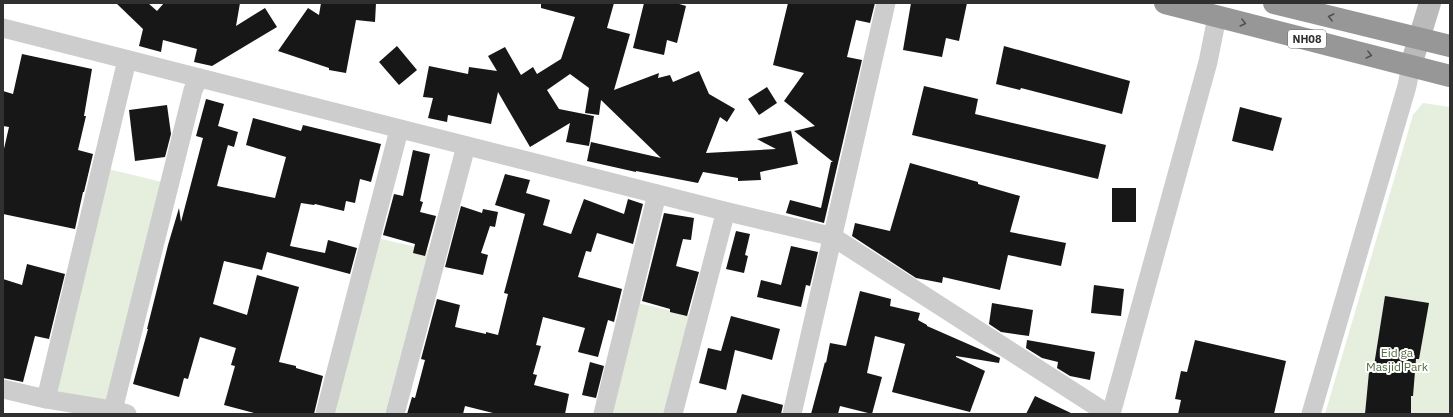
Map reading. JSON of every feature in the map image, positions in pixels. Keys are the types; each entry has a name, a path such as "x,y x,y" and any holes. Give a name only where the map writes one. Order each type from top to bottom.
{"highway":[{"name":"NH08","path":"1165,3 1412,65 1450,76"},
{"name":"NH08","path":"1274,3 1450,46"}],"main road":[{"path":"1412,65 1430,3"}],"street":[{"path":"792,414 886,3"},
{"path":"1111,414 1208,62 1217,17"},
{"path":"3,28 399,130 833,237 1108,414"},
{"path":"46,399 127,60"},
{"path":"1311,414 1412,65"},
{"path":"3,389 46,399 120,412 193,90 199,78"},
{"path":"325,414 399,130"},
{"path":"395,414 466,146"},
{"path":"603,414 657,194"},
{"path":"673,414 724,218 724,211"}],"green space":[{"name":"Eid ga Masjid Park","path":"1423,103 1450,107 1450,414 1325,414 1413,115"},
{"path":"108,169 162,182 106,407 52,392"},
{"path":"373,237 429,250 385,414 328,414"},
{"path":"637,303 692,315 667,414 608,414"}],"building":[{"path":"116,3 148,3 157,11 164,3 240,3 236,26 265,8 277,27 212,66 194,62 197,49 163,40 161,52 139,46 143,29"},
{"path":"321,3 376,3 375,22 356,20 346,73 329,70 329,68 278,51 308,8 319,15"},
{"path":"541,3 614,3 607,28 630,34 614,90 659,73 658,78 670,75 673,82 699,71 709,94 735,109 727,122 720,117 706,153 776,149 757,139 791,131 798,164 760,172 761,180 738,181 738,178 703,172 698,183 636,172 587,161 591,142 661,158 601,100 599,115 585,113 589,88 570,74 547,90 559,109 594,116 589,146 566,142 570,123 530,147 498,92 491,124 448,115 447,122 428,118 433,98 423,97 429,66 468,74 469,67 497,71 488,56 505,47 521,75 533,67 537,74 561,59 575,17 541,8"},
{"path":"644,3 676,3 686,6 677,43 667,40 664,55 633,48"},
{"path":"788,3 875,3 870,23 856,20 847,57 862,60 824,223 786,213 790,200 821,208 831,162 833,162 794,131 815,126 784,101 804,73 773,65"},
{"path":"911,3 967,3 959,41 946,38 942,57 903,50"},
{"path":"397,46 417,70 399,85 379,62"},
{"path":"1004,46 1130,81 1122,114 1021,88 1020,90 996,84"},
{"path":"22,54 92,69 84,116 86,116 78,150 93,154 75,229 3,214 3,153 9,127 3,126 3,91 13,94"},
{"path":"924,86 978,99 975,114 1106,145 1098,179 912,135"},
{"path":"767,87 777,103 759,115 748,99"},
{"path":"206,99 224,104 218,126 238,132 234,147 228,145 217,186 275,198 286,157 246,145 253,118 301,131 303,125 381,144 371,182 360,179 355,203 346,201 344,211 315,204 301,203 290,246 325,253 328,240 357,248 350,274 267,252 262,270 224,261 213,304 247,315 257,275 299,287 279,362 296,366 296,368 323,376 314,414 258,414 224,405 235,366 231,365 236,348 200,337 188,379 184,378 179,397 133,384 168,245 179,208 181,222 203,138 196,136"},
{"path":"167,105 171,134 165,157 135,161 129,110"},
{"path":"1240,107 1282,118 1273,151 1232,141"},
{"path":"413,150 430,154 420,201 423,202 420,212 436,216 425,256 413,253 415,244 383,235 394,194 403,196"},
{"path":"910,163 978,182 978,184 1020,196 1010,232 1066,243 1061,266 1008,255 1000,290 943,277 942,283 916,278 852,236 855,223 890,231"},
{"path":"505,174 530,180 526,193 550,200 543,225 571,234 584,199 624,214 628,199 643,204 633,244 597,233 591,252 586,251 578,277 622,289 614,322 608,320 598,357 578,352 585,328 543,317 536,345 541,346 533,374 537,375 534,385 569,394 565,414 497,414 465,406 463,414 407,414 412,397 415,398 425,360 421,359 437,299 460,305 455,327 486,334 486,332 498,335 508,294 504,293 525,214 495,205"},
{"path":"1112,188 1136,188 1136,222 1112,222"},
{"path":"461,206 482,213 483,209 498,212 495,227 490,226 481,253 488,255 483,275 445,267"},
{"path":"664,213 694,218 691,240 683,239 676,266 699,272 687,316 670,312 670,309 642,301"},
{"path":"736,231 750,234 745,255 748,256 744,273 726,269"},
{"path":"791,246 818,252 810,286 806,285 801,307 757,297 761,280 781,285"},
{"path":"27,264 65,274 49,339 35,336 23,382 3,378 3,279 22,285"},
{"path":"1094,285 1124,289 1121,316 1091,313"},
{"path":"860,291 891,299 890,306 920,313 918,320 927,326 1000,358 999,363 956,356 985,371 970,412 892,392 905,344 875,336 867,373 882,377 872,414 840,406 838,414 811,414 825,362 826,363 830,343 846,346"},
{"path":"1385,296 1429,303 1419,359 1416,359 1413,396 1411,396 1411,414 1365,414 1369,372 1373,372"},
{"path":"992,303 1033,310 1029,336 1001,332 989,324"},
{"path":"731,316 780,329 772,360 735,350 726,390 699,383 708,348 721,351"},
{"path":"1027,340 1095,352 1090,380 1070,376 1057,368 1058,362 1042,358 1026,348"},
{"path":"1195,340 1286,361 1274,414 1178,414 1181,400 1175,399 1181,371 1187,372"},
{"path":"590,362 604,366 596,398 582,395"},
{"path":"742,394 783,405 781,414 736,414"},
{"path":"1035,396 1073,414 1026,414"}]}
